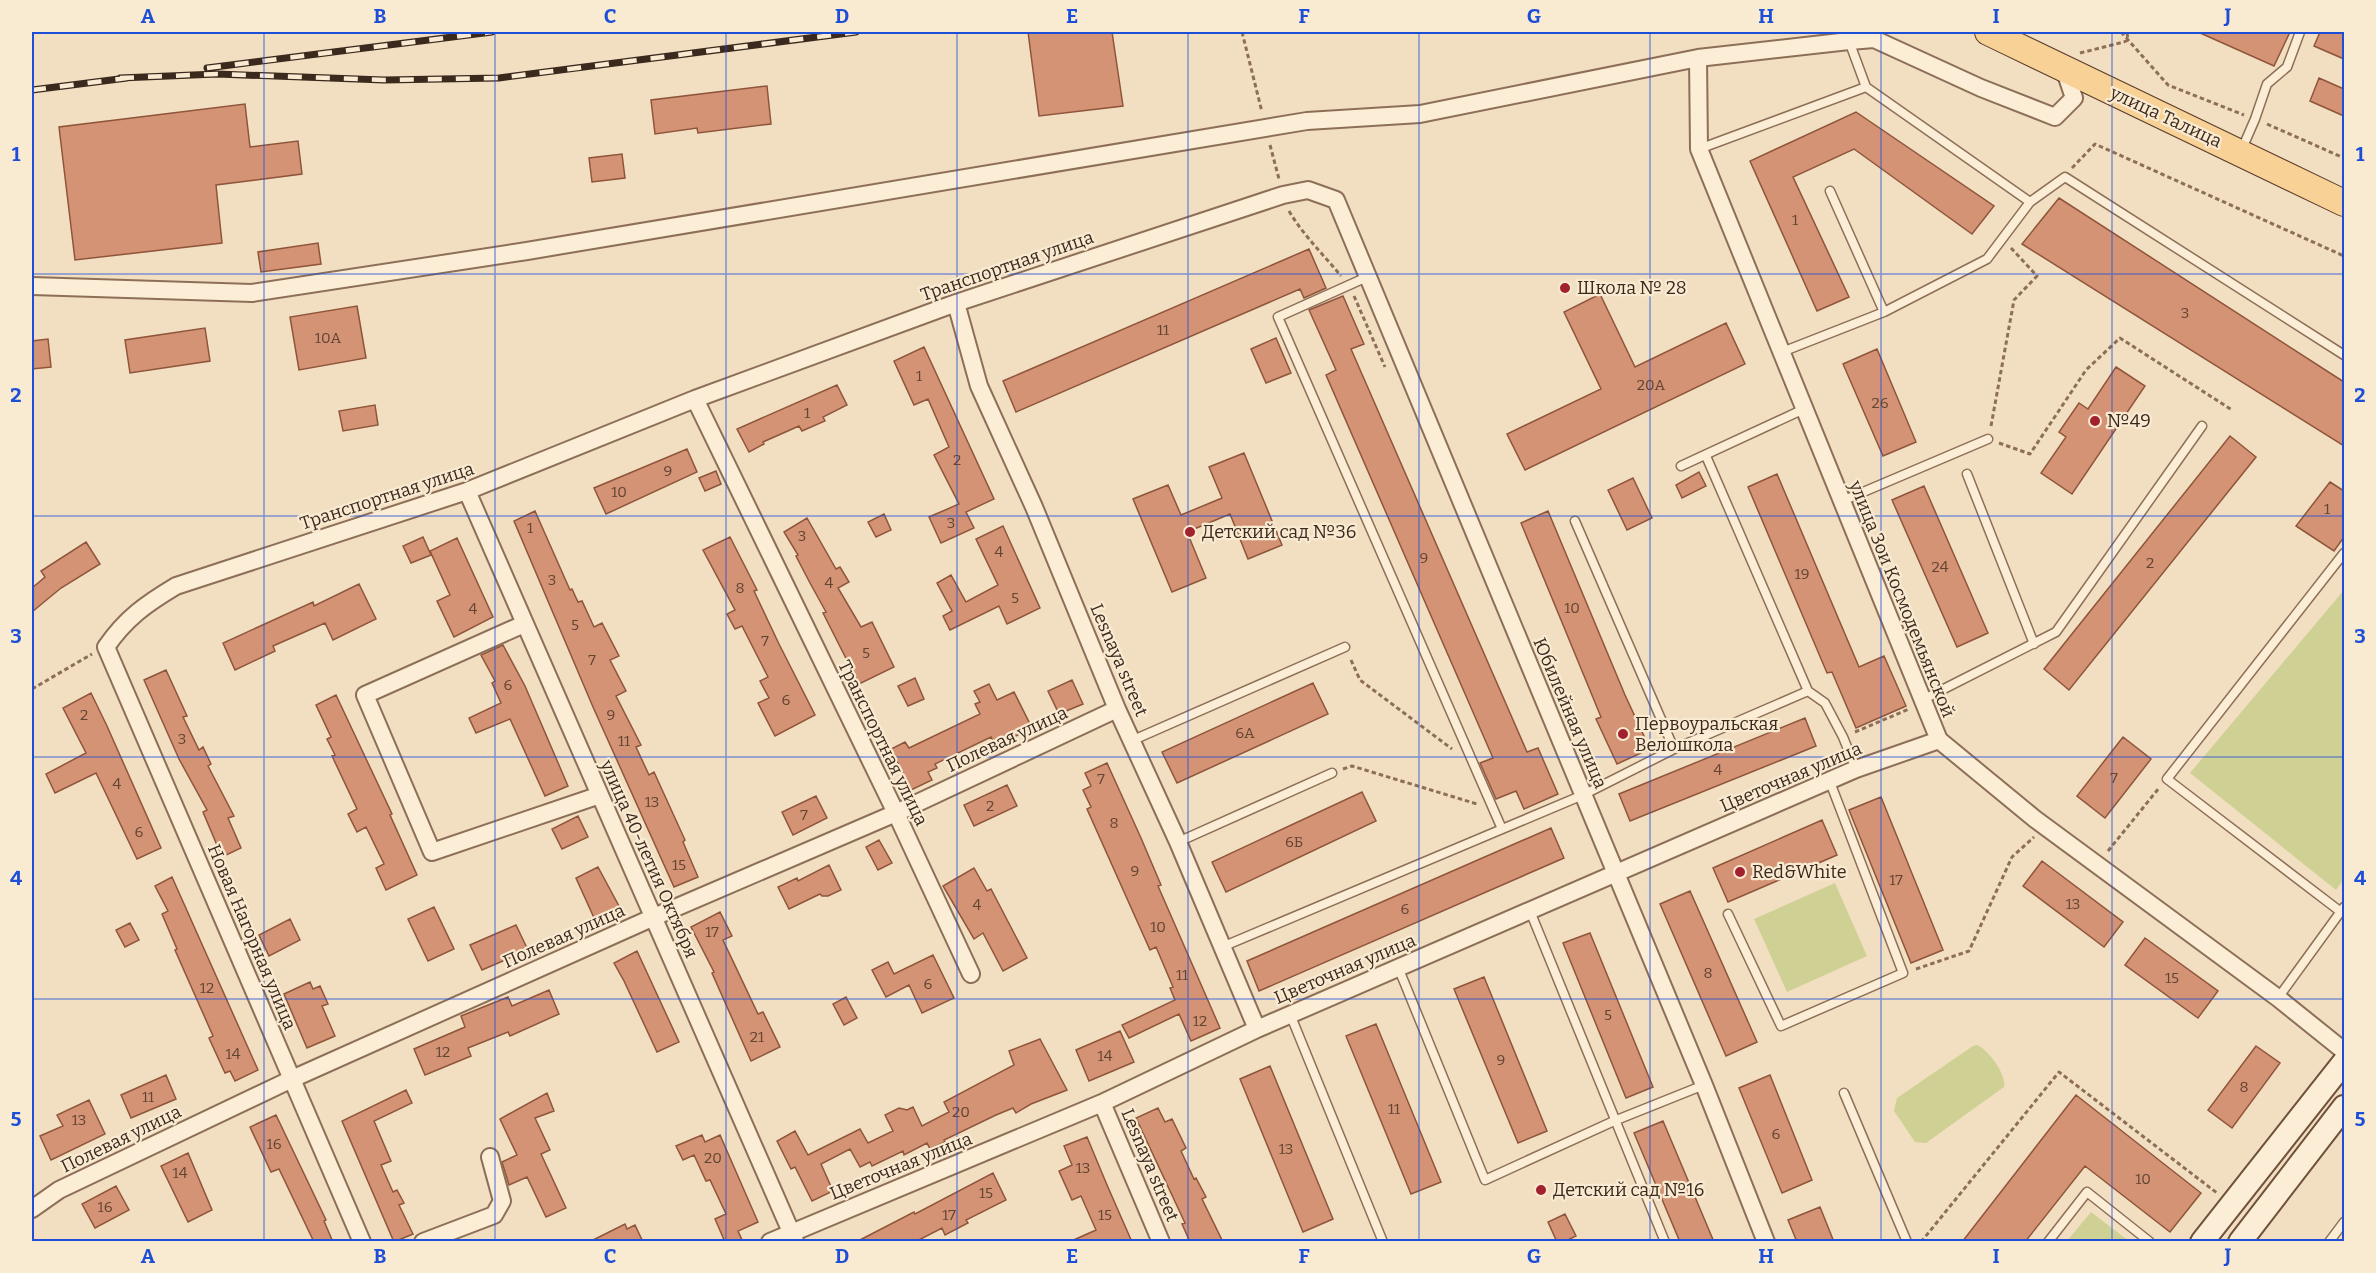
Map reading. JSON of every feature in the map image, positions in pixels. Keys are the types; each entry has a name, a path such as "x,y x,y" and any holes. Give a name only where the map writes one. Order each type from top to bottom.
{"main road":[{"name":"улица Талица","path":"1988,32 2344,203"}],"street":[{"path":"32,286 252,293 527,251 1307,121 1420,114 1698,58 1849,41 1874,39 1981,88 2055,117 2073,98 2057,64"},
{"name":"улица Зои Космодемьянской","path":"1698,58 1699,149 1841,501 1918,704 1939,740 2045,827 2278,998 2344,1051"},
{"name":"Транспортная улица","path":"106,647 120,627 143,605 176,586 467,491 695,399 956,303 1283,195 1308,190 1336,200"},
{"name":"Юбилейная улица","path":"1336,200 1704,1085 1766,1242"},
{"name":"Lesnaya street","path":"956,303 979,386 1034,507 1117,710 1178,842 1257,1029"},
{"name":"Транспортная улица","path":"695,399 896,813 971,974"},
{"name":"улица 40-летия Октября","path":"467,491 793,1237"},
{"path":"524,624 365,696 432,852 600,795"},
{"name":"Новая Нагорная улица","path":"106,647 362,1242"},
{"name":"Полевая улица","path":"32,1209 59,1190 292,1079 654,917 896,813 1117,710"},
{"name":"Цветочная улица","path":"770,1242 793,1237 1102,1103 1290,1014 1856,769 1939,740"},
{"path":"2202,1242 2344,1062"},
{"name":"Lesnaya street","path":"1102,1103 1161,1242"},
{"path":"2240,1242 2344,1107"},
{"path":"423,1242 494,1215 502,1200 490,1157"}],"lane":[{"path":"2240,153 2255,119 2266,84 2287,67 2300,32"},
{"path":"1849,41 1866,87 2030,202"},
{"path":"1699,149 1866,87"},
{"path":"1782,352 1884,312 1987,259 2030,202 2064,177 2344,355"},
{"path":"1830,191 1884,312"},
{"path":"1367,277 1278,317 1502,829"},
{"path":"1681,466 1804,409"},
{"path":"1918,704 2056,632 2202,426"},
{"path":"1841,501 1988,439"},
{"path":"1706,456 1808,691 1825,703 1843,737 1856,769"},
{"path":"1967,474 2034,644"},
{"path":"1575,521 1674,749"},
{"path":"2278,998 2343,910 2167,778 2344,553"},
{"path":"1131,741 1345,646"},
{"path":"1221,947 1583,795 1674,749 1808,691"},
{"path":"1178,842 1332,773"},
{"path":"1728,914 1780,1026 1903,973 1830,782"},
{"path":"1530,911 1665,1242"},
{"path":"1398,967 1485,1180 1614,1121 1704,1085"},
{"path":"1290,1014 1383,1242"},
{"path":"1844,1093 1907,1242"},
{"path":"2048,1242 2087,1192 2150,1242"},
{"path":"2329,1242 2344,1222"}],"path":[{"path":"1242,32 1287,209 1301,231 1349,285"},
{"path":"2121,32 2169,85 2344,158"},
{"path":"2127,32 2128,40"},
{"path":"2057,64 2128,40"},
{"path":"2094,144 2344,256"},
{"path":"2009,246 2037,276 2014,300 1988,439 2030,454 2086,370 2120,338 2232,410"},
{"path":"1345,646 1360,681 1475,766"},
{"path":"32,689 106,647"},
{"path":"1843,737 1918,704"},
{"path":"1332,773 1352,766 1493,808"},
{"path":"2098,864 2167,778"},
{"path":"1903,973 1969,951 2012,857 2045,827"},
{"path":"1921,1242 2060,1072 2226,1199"}],"green space":[{"path":"2344,590 2344,879 2336,890 2190,773"},
{"path":"1835,883 1867,956 1787,992 1754,919"},
{"path":"1977,1045 1996,1063 2003,1076 2004,1087 1926,1143 1915,1142 1894,1111 1897,1098"},
{"path":"2091,1212 2129,1241 2067,1241"}],"building":[{"path":"1028,32 1112,32 1123,106 1039,116"},
{"path":"2198,32 2290,32 2274,66"},
{"path":"2320,32 2344,32 2344,59 2314,46"},
{"path":"2319,78 2344,89 2344,116 2310,101"},
{"path":"767,86 771,124 698,133 697,128 655,134 651,100"},
{"path":"245,104 250,147 298,141 302,174 216,185 222,243 75,260 59,127"},
{"path":"1856,112 1994,206 1972,234 1854,149 1793,177 1849,297 1817,311 1750,161"},
{"path":"622,154 625,178 592,182 589,158"},
{"path":"2059,198 2344,382 2344,446 2022,244"},
{"path":"318,243 321,264 261,272 258,252"},
{"path":"1309,249 1326,288 1304,298 1300,289 1016,412 1003,381"},
{"path":"1600,294 1635,367 1726,323 1745,364 1525,470 1507,434 1601,389 1564,312"},
{"path":"1343,296 1364,344 1351,349 1527,752 1538,748 1558,794 1524,809 1516,791 1496,799 1480,763 1493,758 1326,375 1336,370 1309,310"},
{"path":"357,306 366,358 299,370 290,317"},
{"path":"205,328 210,361 130,373 125,340"},
{"path":"1276,338 1291,373 1266,383 1251,349"},
{"path":"48,339 51,367 32,369 32,341"},
{"path":"924,347 994,499 966,512 974,528 941,543 929,517 959,504 934,455 949,447 928,399 914,405 894,361"},
{"path":"1877,349 1916,442 1883,456 1843,364"},
{"name":"№49","path":"2116,367 2145,386 2072,494 2041,473 2066,437 2059,432 2079,403 2088,409"},
{"path":"837,385 847,405 823,417 825,421 802,431 799,426 763,442 764,444 749,452 737,429"},
{"path":"375,405 378,425 343,431 339,411"},
{"path":"2230,436 2256,457 2069,690 2044,669"},
{"path":"687,449 697,472 606,514 594,488"},
{"path":"1244,453 1282,545 1248,559 1230,514 1187,532 1206,578 1172,592 1133,499 1168,485 1181,515 1222,498 1209,467"},
{"path":"716,471 721,484 705,491 699,478"},
{"path":"1699,472 1706,486 1682,498 1676,485"},
{"path":"1777,474 1859,667 1884,656 1906,706 1856,728 1832,672 1827,673 1748,487"},
{"path":"1633,478 1652,518 1627,530 1608,490"},
{"path":"2330,482 2344,491 2344,537 2334,551 2296,526"},
{"path":"1924,486 1988,633 1957,647 1892,500"},
{"path":"535,511 570,590 572,589 578,602 582,601 594,627 602,623 619,656 610,660 626,691 616,696 641,745 636,747 649,775 654,772 685,840 683,842 698,877 674,887 593,707 514,521"},
{"path":"1548,511 1650,749 1617,764 1596,719 1601,717 1521,523"},
{"path":"884,514 891,530 876,537 868,522"},
{"path":"807,518 836,569 840,567 849,582 838,588 861,627 872,622 894,667 859,684 823,613 826,612 796,556 798,555 784,532"},
{"path":"1003,526 1040,608 1007,624 999,606 950,630 943,616 952,611 937,583 951,575 966,602 998,585 976,539"},
{"path":"423,537 431,555 411,563 403,546"},
{"path":"730,537 757,590 754,591 779,644 815,715 775,736 758,703 769,698 760,681 768,677 742,626 735,629 727,614 735,610 703,550"},
{"path":"457,538 493,617 454,637 437,601 450,595 430,551"},
{"path":"86,542 100,564 61,588 32,612 32,588 45,577 41,571"},
{"path":"359,584 376,619 333,640 325,623 273,646 275,651 235,670 223,643 313,602 314,606"},
{"path":"503,645 525,686 568,786 545,796 510,719 476,733 469,718 501,703 492,683 495,681 481,655"},
{"path":"166,670 187,716 183,717 199,750 203,747 211,764 208,766 234,816 228,818 241,848 222,857 203,812 207,810 179,759 144,680"},
{"path":"915,678 924,699 908,706 898,686"},
{"path":"1072,680 1083,704 1059,714 1048,691"},
{"path":"1313,683 1328,714 1177,783 1162,752"},
{"path":"989,684 997,700 1014,692 1032,728 996,746 991,737 935,764 937,768 928,772 932,780 911,790 891,749 905,742 909,748 980,714 975,704 980,702 974,691"},
{"path":"91,693 161,848 137,859 96,773 55,793 46,774 86,753 63,708"},
{"path":"336,695 392,814 390,815 417,875 386,890 376,868 384,864 366,827 357,832 348,814 357,809 332,756 335,755 327,739 331,737 316,705"},
{"path":"1805,718 1816,746 1630,821 1619,794"},
{"path":"2123,737 2151,759 2105,818 2077,796"},
{"path":"1107,763 1141,838 1161,885 1158,886 1220,1028 1191,1041 1179,1014 1129,1038 1122,1025 1175,1000 1170,988 1173,987 1156,947 1150,950 1087,809 1091,807 1083,790 1091,786 1085,773"},
{"path":"1007,785 1017,806 974,826 964,805"},
{"path":"1362,792 1376,821 1226,892 1212,862"},
{"path":"816,796 827,818 793,835 782,812"},
{"path":"1881,797 1943,950 1911,963 1849,810"},
{"path":"578,816 588,837 562,849 552,829"},
{"path":"1822,820 1837,855 1728,902 1713,868"},
{"path":"1551,828 1564,858 1259,991 1247,961"},
{"path":"879,840 892,863 878,870 866,847"},
{"path":"2042,861 2123,922 2104,947 2023,886"},
{"path":"829,865 841,890 828,896 820,894 789,909 778,887 797,878 798,881"},
{"path":"598,867 620,908 595,920 576,878"},
{"path":"974,868 987,891 991,889 1027,958 1003,971 983,933 974,939 943,886"},
{"path":"172,877 258,1070 235,1081 230,1071 225,1073 209,1038 213,1036 175,950 177,949 162,914 168,911 155,886"},
{"path":"1690,891 1757,1042 1726,1056 1660,904"},
{"path":"434,907 454,949 428,961 408,919"},
{"path":"720,912 732,936 723,940 758,1014 763,1012 780,1047 751,1061 712,973 714,972 691,927"},
{"path":"290,919 300,940 269,956 259,935"},
{"path":"130,923 139,940 125,947 116,930"},
{"path":"516,925 528,950 482,970 470,945"},
{"path":"1590,933 1653,1087 1626,1098 1563,943"},
{"path":"2145,938 2218,991 2198,1018 2125,965"},
{"path":"637,951 679,1042 657,1052 614,963"},
{"path":"933,955 954,998 922,1013 909,985 886,997 872,970 888,962 894,974"},
{"path":"1484,977 1547,1131 1518,1143 1454,989"},
{"path":"310,982 313,989 320,986 328,1004 322,1006 335,1036 307,1048 284,994"},
{"path":"549,990 559,1014 510,1036 508,1032 468,1048 471,1056 425,1075 414,1049 465,1027 461,1016 508,997 512,1006"},
{"path":"846,997 857,1018 844,1025 833,1004"},
{"path":"1376,1024 1441,1182 1411,1194 1346,1036"},
{"path":"1120,1031 1134,1062 1089,1081 1076,1050"},
{"path":"1040,1039 1067,1090 1031,1104 1016,1113 1013,1108 996,1115 930,1149 927,1143 904,1155 903,1151 872,1166 870,1162 860,1167 850,1149 821,1164 833,1191 812,1201 795,1167 791,1169 777,1141 795,1131 808,1155 860,1129 868,1143 893,1131 885,1115 899,1108 907,1110 913,1107 922,1126 949,1112 944,1102 1014,1065 1009,1051"},
{"path":"2256,1046 2280,1063 2232,1128 2208,1110"},
{"path":"1270,1066 1333,1219 1303,1232 1240,1079"},
{"path":"166,1075 176,1099 131,1118 121,1095"},
{"path":"1770,1075 1812,1180 1782,1193 1739,1088"},
{"path":"406,1090 412,1103 374,1121 391,1161 381,1165 393,1192 397,1190 404,1203 399,1205 413,1234 394,1242 342,1121"},
{"path":"547,1093 554,1111 535,1118 550,1150 541,1154 566,1208 546,1217 527,1177 509,1185 502,1162 517,1155 500,1119"},
{"path":"2076,1095 2201,1193 2170,1232 2085,1166 2025,1242 1962,1242"},
{"path":"89,1100 105,1134 51,1160 40,1136 63,1126 57,1115"},
{"path":"1158,1108 1165,1122 1172,1119 1186,1148 1181,1151 1194,1179 1196,1178 1206,1197 1202,1199 1223,1242 1190,1242 1182,1224 1185,1223 1136,1118"},
{"path":"276,1115 326,1220 324,1221 333,1242 314,1242 279,1169 271,1172 250,1127"},
{"path":"1663,1121 1714,1242 1680,1242 1634,1133"},
{"path":"702,1135 705,1142 720,1135 758,1222 738,1231 743,1242 725,1242 715,1219 726,1214 710,1180 706,1181 694,1155 683,1160 676,1146"},
{"path":"1087,1137 1132,1242 1069,1242 1096,1230 1081,1196 1072,1200 1059,1171 1072,1165 1064,1146"},
{"path":"188,1153 212,1210 188,1222 161,1166"},
{"path":"993,1173 1006,1200 966,1220 968,1223 945,1235 942,1228 915,1242 856,1242 914,1212 915,1214"},
{"path":"116,1186 129,1210 95,1228 82,1204"},
{"path":"1820,1207 1834,1242 1797,1242 1788,1220"},
{"path":"1565,1214 1576,1236 1564,1242 1557,1242 1548,1222"},
{"path":"625,1224 627,1229 635,1225 643,1242 589,1242"}],"railway":[{"path":"207,68 492,32"},
{"path":"120,78 217,74 384,80 499,78 856,32"},
{"path":"32,90 127,78"}],"place":[{"name":"Школа № 28","path":"1565,288"},
{"name":"№49","path":"2095,421"},
{"name":"Детский сад №36","path":"1190,532"},
{"name":"Первоуральская Велошкола","path":"1623,734"},
{"name":"Red&White","path":"1740,872"},
{"name":"Детский сад №16","path":"1541,1190"}]}
